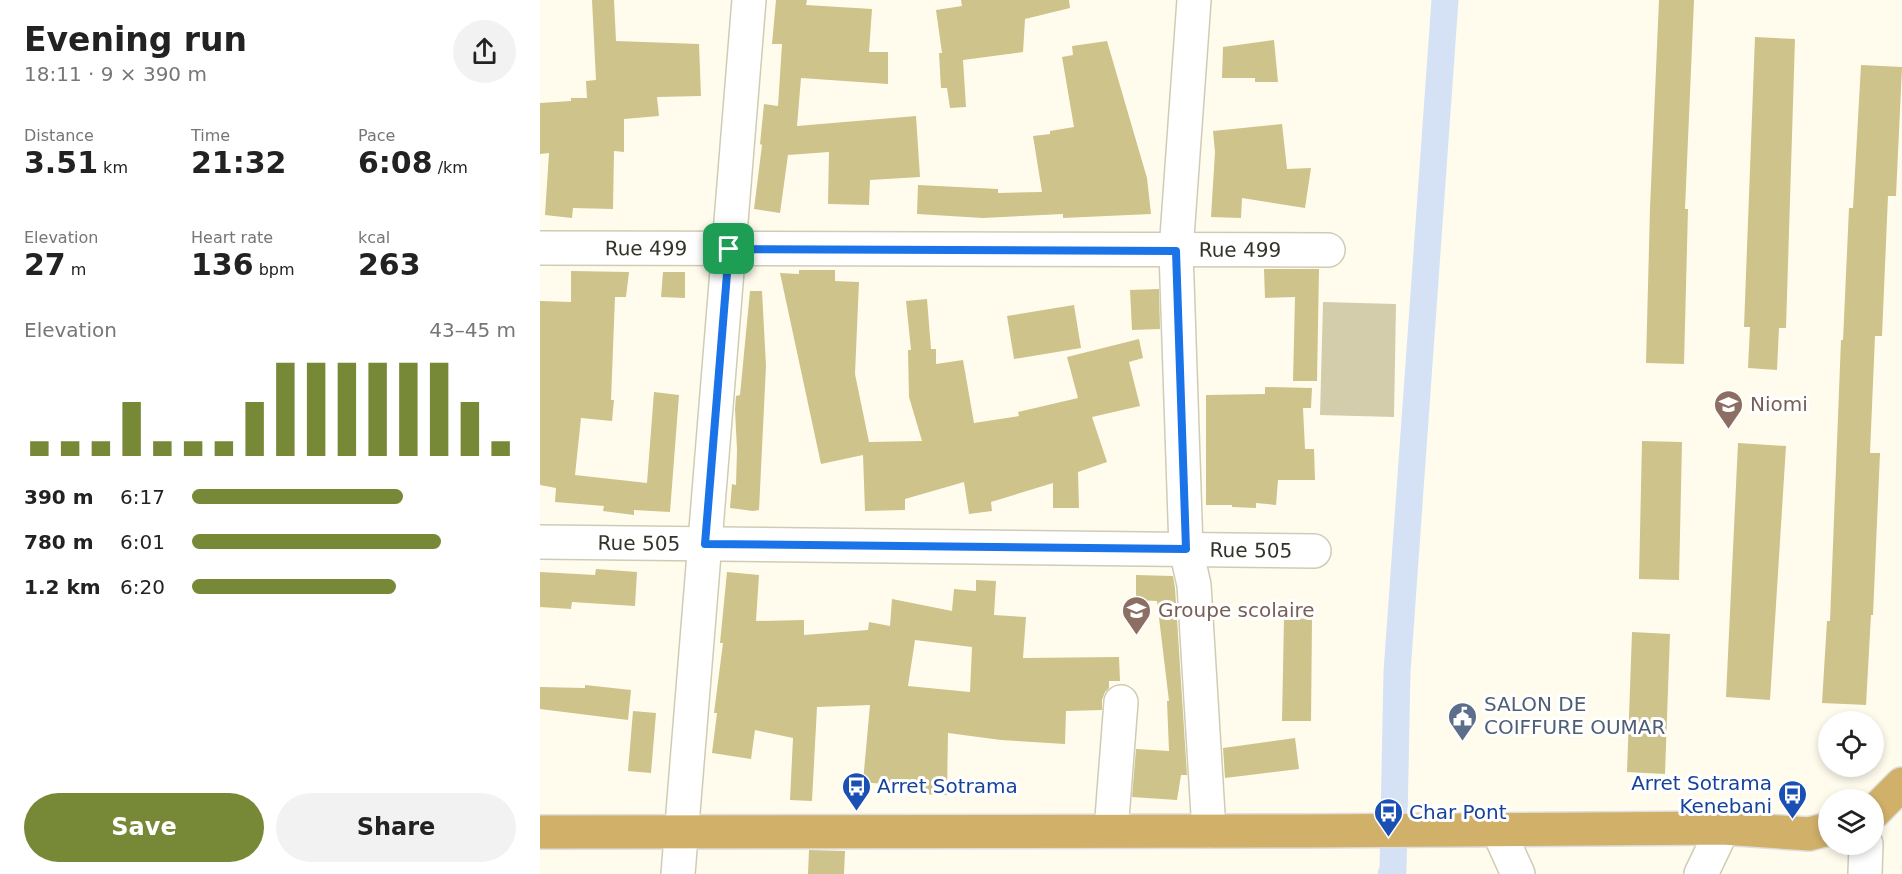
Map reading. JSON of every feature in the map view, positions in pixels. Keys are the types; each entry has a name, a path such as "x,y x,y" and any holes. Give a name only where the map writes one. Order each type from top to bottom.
{"main road":[{"path":"1884,802 1902,784"},
{"path":"540,832 1418,831 1723,828 1809,834 1818,832"}],"street":[{"path":"678,874 749,0"},
{"path":"1194,0 1176,251 1186,549 1194,585 1209,831"},
{"name":"Rue 499","path":"540,248 1328,250"},
{"name":"Rue 505","path":"540,542 1314,551"},
{"path":"1111,831 1121,702"},
{"path":"1701,874 1723,828"},
{"path":"1498,830 1518,874"},
{"path":"1865,874 1866,855"}],"shaded area":[{"path":"1323,302 1396,304 1394,417 1320,415"}],"building":[{"path":"592,0 614,0 616,41 699,44 701,96 657,97 659,116 624,119 624,152 614,151 613,209 573,208 572,218 545,215 549,153 540,154 540,103 587,98 586,81 596,80"},
{"path":"776,0 807,0 806,5 872,9 869,52 888,52 888,84 801,78 797,126 916,116 920,177 870,180 869,205 828,204 829,152 788,155 780,213 754,209 762,145 760,144 764,104 778,106 782,44 772,44"},
{"path":"961,0 1069,0 1070,8 1025,19 1023,52 963,60 966,107 950,108 947,88 941,88 939,53 942,53 936,10 962,6"},
{"path":"1659,0 1694,0 1685,209 1688,209 1684,364 1646,363"},
{"path":"1755,37 1795,39 1786,328 1779,328 1777,370 1748,368 1750,327 1744,327"},
{"path":"1274,40 1278,82 1255,82 1255,78 1222,78 1223,47"},
{"path":"1107,41 1147,178 1151,214 1063,218 1063,214 983,218 917,214 918,185 998,189 998,193 1042,192 1033,136 1074,127 1062,57 1073,55 1072,46"},
{"path":"1861,65 1902,67 1896,196 1888,196 1882,336 1875,336 1870,453 1880,453 1873,615 1871,615 1866,705 1822,703 1827,621 1830,621 1841,340 1843,340 1849,208 1853,208"},
{"path":"1282,124 1287,169 1311,168 1305,208 1242,198 1241,218 1211,217 1215,152 1213,131"},
{"path":"1264,269 1319,269 1317,381 1293,381 1295,297 1265,298"},
{"path":"799,270 835,270 835,281 859,282 855,374 869,442 922,441 909,397 908,350 911,350 906,301 927,299 931,349 936,349 936,364 963,360 974,423 1019,416 1018,412 1078,398 1067,357 1139,339 1143,358 1129,362 1140,406 1092,417 1107,462 1078,472 1079,508 1053,508 1053,483 991,502 992,511 969,514 964,482 905,499 905,510 865,511 863,455 821,464 780,273 799,274"},
{"path":"571,271 629,272 626,297 615,297 612,421 581,418 575,475 647,483 654,392 679,395 670,512 634,510 634,515 603,511 604,506 555,502 556,488 540,485 540,301 571,302"},
{"path":"663,272 685,272 685,298 661,297"},
{"path":"1159,289 1160,329 1132,330 1130,290"},
{"path":"750,291 762,291 766,366 759,510 753,511 730,508 732,484 736,485 736,396 740,395"},
{"path":"1074,305 1081,348 1014,359 1007,316"},
{"path":"1265,387 1312,388 1311,408 1303,408 1305,449 1314,449 1315,480 1278,480 1276,505 1256,503 1256,508 1206,505 1206,395 1265,394"},
{"path":"1642,441 1682,442 1679,580 1639,579"},
{"path":"1738,443 1786,446 1770,700 1726,697"},
{"path":"596,569 637,572 635,606 572,602 571,609 540,607 540,572 595,575"},
{"path":"727,572 759,575 756,621 804,620 804,635 868,630 869,622 890,626 892,599 952,611 954,589 976,591 976,580 996,581 994,615 1026,617 1023,658 1119,657 1120,681 1109,681 1109,688 1102,700 1102,710 1066,711 1065,744 1001,740 948,733 947,795 913,794 913,787 863,782 870,705 817,707 812,801 790,800 793,738 755,730 751,759 712,753 717,713 714,713 723,643 720,643","holes":["915,640 972,647 970,692 908,686"]},
{"path":"1136,575 1173,576 1187,775 1181,775 1177,800 1132,797 1136,749 1169,751 1167,701 1169,701 1157,601 1136,600"},
{"path":"1284,618 1312,619 1311,721 1282,721"},
{"path":"1632,632 1670,634 1665,774 1627,772"},
{"path":"585,685 631,690 628,720 540,709 540,687 585,688"},
{"path":"633,711 656,713 651,773 628,771"},
{"path":"1295,738 1299,769 1225,778 1223,748"},
{"path":"809,850 845,851 844,874 808,874"}],"waterway":[{"path":"1391,874 1393,870 1397,672 1445,0"}],"place":[{"name":"Niomi","path":"1729,430"},
{"name":"Groupe scolaire","path":"1137,636"},
{"name":"SALON DE COIFFURE OUMAR","path":"1463,742"},
{"name":"Arret Sotrama","path":"856,812"},
{"name":"Arret Sotrama Kenebani","path":"1793,820"},
{"name":"Char Pont","path":"1388,838"}],"route":[{"path":"729,249 1176,251 1186,549 705,544 729,249"}]}
